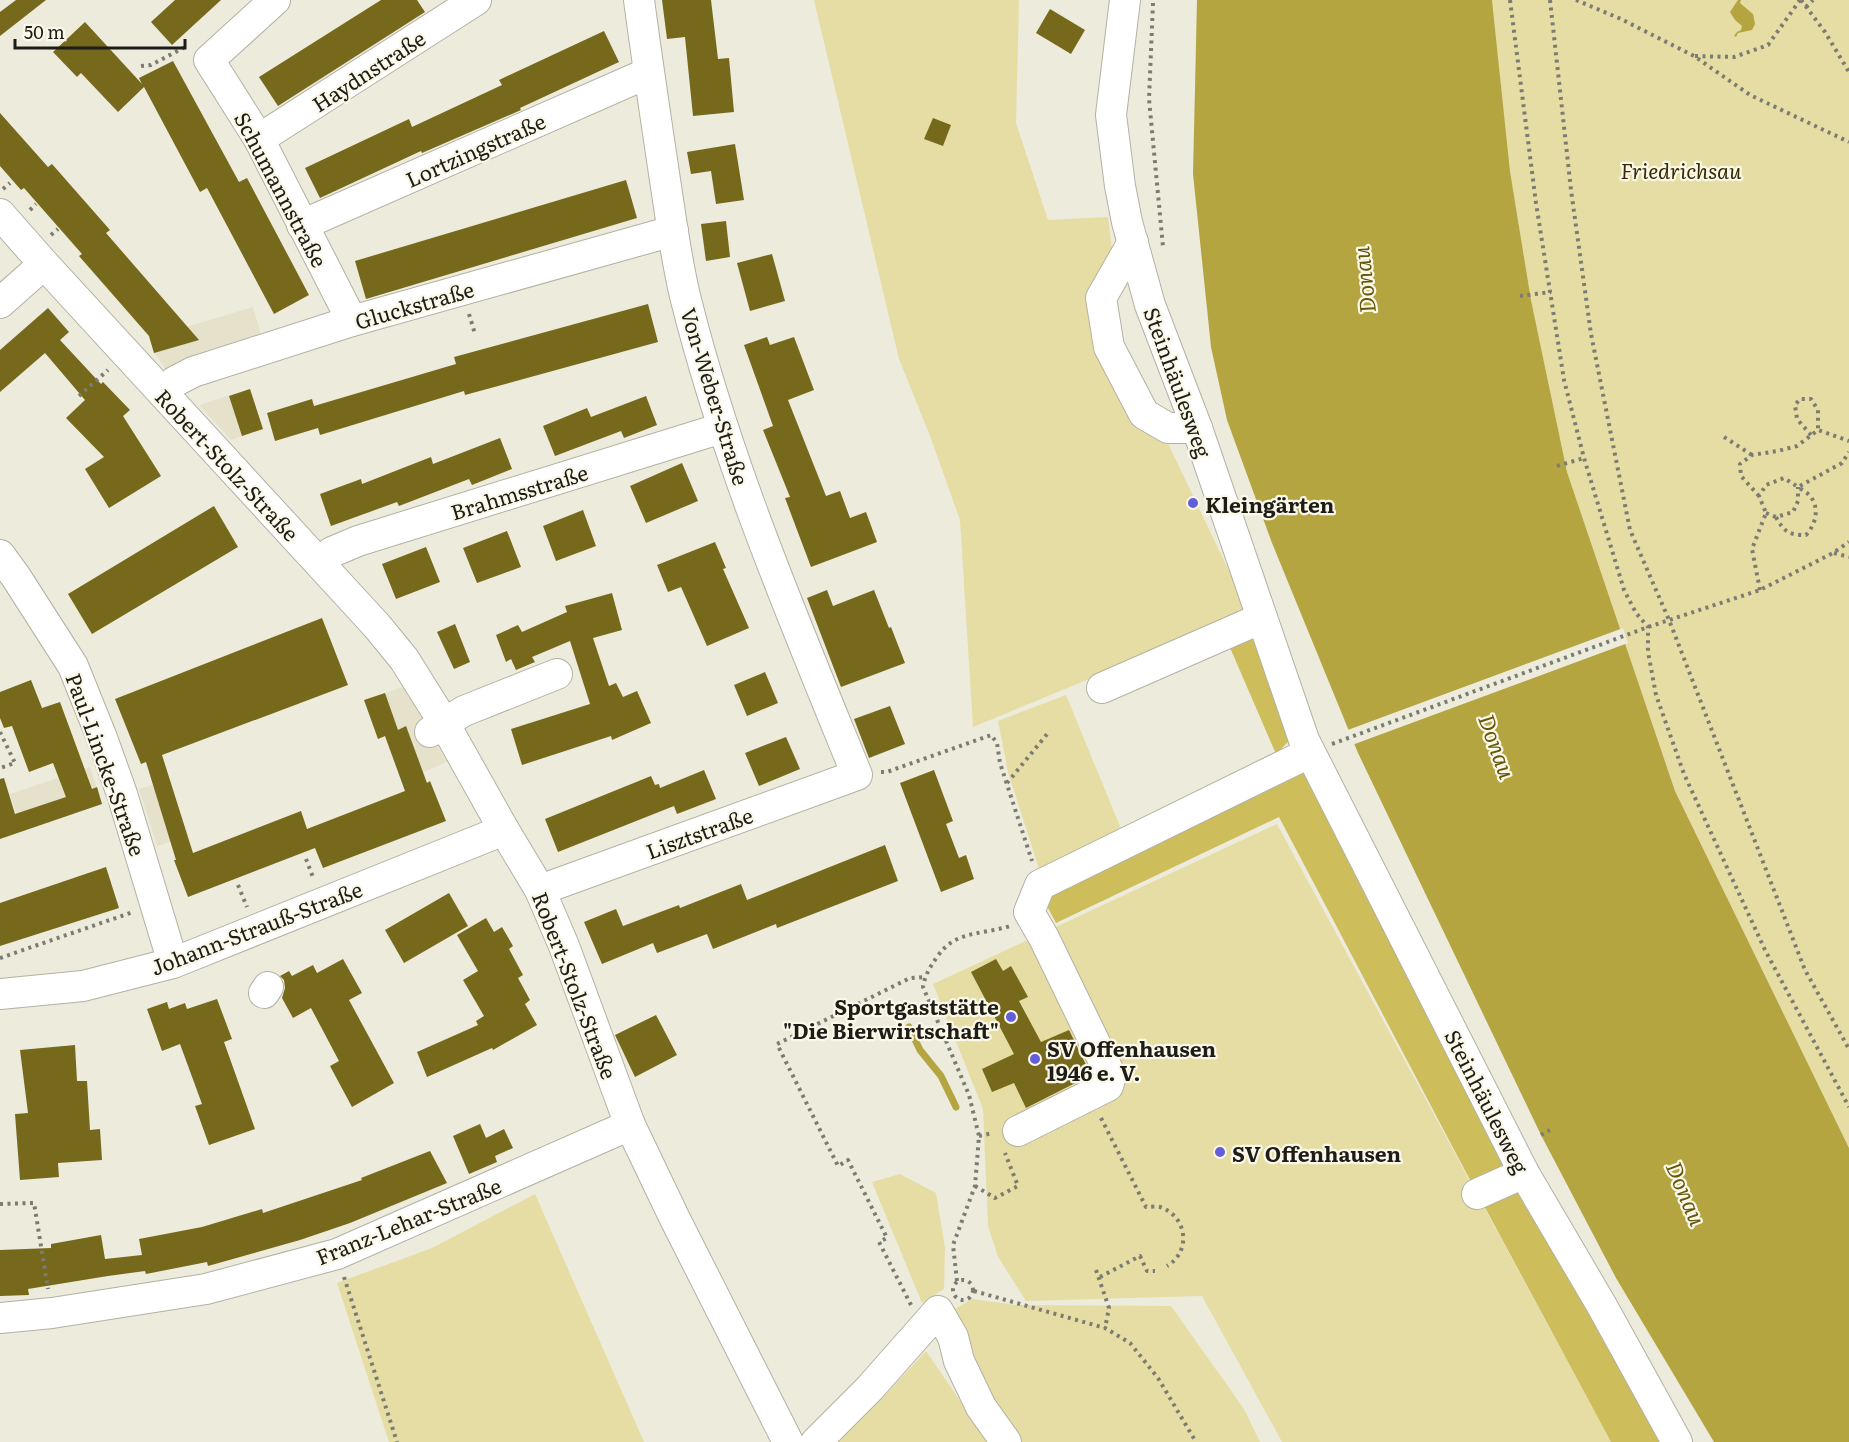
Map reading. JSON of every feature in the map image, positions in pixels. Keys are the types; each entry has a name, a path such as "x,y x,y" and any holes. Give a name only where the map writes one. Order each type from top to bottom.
{"street":[{"path":"209,60 275,0"},
{"name":"Haydnstraße","path":"259,139 476,0"},
{"name":"Von-Weber-Straße","path":"639,0 648,73 685,295 722,428 767,554 857,775"},
{"name":"Steinhäulesweg","path":"1125,0 1111,115 1127,222 1150,306 1197,428 1262,618 1524,1173 1602,1306 1677,1442"},
{"name":"Schumannstraße","path":"209,60 259,139 352,321"},
{"name":"Lortzingstraße","path":"302,225 648,73"},
{"name":"Robert-Stolz-Straße","path":"0,214 242,481 319,562 404,659 437,728 504,830 540,890 564,946 630,1125 788,1442"},
{"name":"Gluckstraße","path":"163,393 174,382 193,372 352,321 673,231"},
{"path":"1133,242 1101,298 1109,347 1144,414 1168,428 1197,428"},
{"path":"0,303 44,264"},
{"name":"Brahmsstraße","path":"319,562 332,552 358,541 722,428"},
{"name":"Paul-Lincke-Straße","path":"5,573 73,666 122,794 172,963"},
{"path":"1102,688 1262,618"},
{"path":"437,728 464,711 557,675"},
{"path":"1018,1131 1108,1086 1111,1076 1044,938 1034,898 1322,748"},
{"name":"Lisztstraße","path":"540,890 857,775"},
{"name":"Johann-Strauß-Straße","path":"4,1001 82,986 172,963 314,901 504,830"},
{"name":"Franz-Lehar-Straße","path":"0,1318 52,1313 206,1289 337,1254 630,1125"},
{"path":"1477,1194 1524,1173"},
{"path":"816,1442 870,1388 938,1311 953,1337 959,1361 981,1407 1006,1442"}],"path":[{"path":"1153,0 1149,99 1163,252"},
{"path":"1510,0 1536,203 1564,380 1584,458 1624,590 1636,613 1648,627 1648,652 1656,695 1684,774 1765,950 1849,1107"},
{"path":"1550,0 1571,190 1591,334 1630,530 1669,620 1805,970 1849,1048"},
{"path":"1576,0 1621,19 1694,56 1750,95 1849,142"},
{"path":"1694,56 1734,57 1768,45 1800,0 1825,32 1849,72"},
{"path":"1806,7 1813,0"},
{"path":"141,66 151,64 183,48 209,60"},
{"path":"1520,296 1551,292"},
{"path":"79,396 127,353"},
{"path":"1812,435 1797,419 1795,405 1800,399 1811,399 1818,410 1818,430"},
{"path":"1760,590 1752,549 1766,513 1759,496 1741,476 1740,464 1752,455 1797,446 1818,430"},
{"path":"1818,430 1849,441"},
{"path":"1724,437 1752,455"},
{"path":"1798,487 1842,463 1849,452"},
{"path":"1557,466 1584,458"},
{"path":"1759,496 1766,485 1784,478 1811,497 1816,510 1815,525 1806,535 1793,535 1782,528 1776,517"},
{"path":"1766,513 1776,517 1793,512 1798,501 1798,487"},
{"path":"1322,748 1648,627 1760,590 1833,553 1849,542"},
{"path":"1833,553 1849,557"},
{"path":"0,732 15,763 0,768"},
{"path":"1006,783 1048,733"},
{"path":"857,775 887,772 991,735 997,743 1034,898 1009,927 952,940 942,948 925,977 923,987 969,1095 979,1136 975,1186 952,1245 957,1281"},
{"path":"0,958 155,904"},
{"path":"923,1328 879,1242 887,1238 848,1160 838,1166 777,1044 910,978 925,977"},
{"path":"1100,1115 1146,1207 1159,1207 1175,1216 1183,1231 1183,1248 1177,1260 1167,1266"},
{"path":"1541,1135 1550,1130"},
{"path":"975,1186 995,1198 1018,1186 1016,1179"},
{"path":"0,1204 34,1203 52,1313"},
{"path":"337,1254 397,1442"},
{"path":"1100,1277 1140,1256 1147,1271 1155,1271"},
{"path":"1096,1270 1109,1308 1105,1328"},
{"path":"974,1290 969,1299 958,1299 953,1290 954,1283 964,1279 970,1281 974,1290 1105,1328 1131,1343 1158,1378 1197,1442"}],"shaded area":[{"path":"253,307 262,338 167,370 154,353 149,338"},
{"path":"250,389 263,429 231,440 199,405"},
{"path":"1254,635 1293,737 1276,754 1228,643"},
{"path":"403,687 447,762 402,781 385,737 378,739 364,700"},
{"path":"90,767 102,804 22,830 10,794"},
{"path":"1307,768 1665,1442 1611,1442 1279,817 1056,923 1040,893"},
{"path":"170,780 188,836 157,846 139,789"}],"green space":[{"path":"814,0 1019,0 1016,123 1048,220 1108,217 1113,257 1088,292 1126,405 1164,435 1249,613 973,727 960,520 899,359"},
{"name":"Friedrichsau","path":"1492,0 1849,0 1849,1148 1675,791 1567,472 1531,300 1510,170"},
{"path":"1066,695 1122,831 1039,869 1008,772 998,721"},
{"name":"SV Offenhausen","path":"1277,824 1611,1442 1282,1442 1202,1296 1026,1301 998,1257 988,1226 983,1109 933,984"},
{"path":"900,1174 936,1193 945,1248 944,1289 922,1303 872,1182"},
{"path":"535,1194 644,1442 389,1442 337,1283 432,1248"},
{"path":"972,1299 1016,1305 1171,1306 1244,1409 1260,1442 1014,1442 1004,1429 955,1309"},
{"path":"926,1351 988,1442 829,1442 887,1393"}],"water":[{"name":"Donau","path":"1197,0 1492,0 1510,171 1531,300 1567,472 1675,791 1849,1148 1849,1442 1714,1442 1616,1278 1541,1135 1358,753 1272,543 1227,420 1211,347 1193,174"},
{"path":"1738,0 1741,0 1740,3 1753,14 1755,24 1752,30 1738,33 1736,37 1734,36 1742,26 1730,12"}],"pier":[{"path":"1623,628 1628,643 1352,745 1345,731"}],"building":[{"path":"16,0 46,0 0,36 0,12"},
{"path":"175,0 221,0 172,45 151,22"},
{"path":"381,0 417,0 425,12 278,106 259,77"},
{"path":"662,0 711,0 718,59 729,58 734,112 693,116 685,37 667,39"},
{"path":"1050,9 1085,30 1071,54 1036,33"},
{"path":"85,22 142,84 139,78 173,61 239,182 247,178 309,295 274,314 207,188 200,192 144,87 118,112 81,73 77,77 53,52"},
{"path":"604,31 619,62 520,108 521,110 422,153 421,151 320,198 305,168 409,119 412,127 502,85 499,80"},
{"path":"0,113 48,167 52,164 110,230 106,233 199,340 154,353 149,336 79,256 82,254 24,188 21,190 0,166"},
{"path":"933,118 951,125 943,146 924,139"},
{"path":"735,144 744,200 716,204 711,171 691,174 687,152"},
{"path":"626,180 637,218 366,299 355,261"},
{"path":"726,221 730,257 706,261 701,224"},
{"path":"772,254 785,301 750,311 737,263"},
{"path":"648,304 658,342 465,395 464,391 320,435 318,428 275,441 267,413 312,399 314,406 456,364 454,357"},
{"path":"48,308 69,332 60,340 101,384 103,382 130,410 123,416 161,476 109,508 85,469 104,457 66,418 85,400 45,353 0,392 0,350"},
{"path":"767,337 770,345 794,337 814,390 788,400 826,496 840,491 850,518 866,512 877,542 811,567 785,498 790,497 763,430 773,426 744,345"},
{"path":"250,389 263,429 242,436 229,396"},
{"path":"646,396 657,425 624,438 621,431 555,456 543,426 587,408 591,417"},
{"path":"500,438 512,469 472,485 469,479 399,506 397,502 331,526 320,494 361,479 362,484 431,457 433,464"},
{"path":"682,463 698,501 646,523 630,486"},
{"path":"214,506 238,547 92,634 68,594"},
{"path":"583,510 596,546 556,561 543,526"},
{"path":"507,531 521,567 477,583 463,548"},
{"path":"715,542 726,568 723,569 749,628 707,646 681,587 668,592 657,565"},
{"path":"426,547 440,582 396,599 382,564"},
{"path":"827,590 833,606 874,590 905,663 841,687 807,598"},
{"path":"612,593 622,630 593,638 609,686 616,683 623,697 637,691 651,723 612,740 611,736 522,765 511,729 590,704 570,641 532,657 535,662 516,670 511,659 506,662 496,635 518,625 522,632 567,612 565,606"},
{"path":"322,618 348,685 162,755 193,853 301,811 307,829 405,791 385,736 378,739 364,700 385,693 398,730 406,726 427,783 430,781 446,821 323,868 315,848 188,897 174,860 176,860 146,762 141,764 115,699"},
{"path":"455,624 470,662 454,669 437,632"},
{"path":"765,672 778,703 747,716 734,685"},
{"path":"31,680 42,708 60,702 92,789 97,787 102,804 0,839 0,779 4,778 15,814 66,797 53,763 29,772 12,726 4,728 0,718 0,692"},
{"path":"890,706 905,744 869,758 854,719"},
{"path":"786,737 800,769 759,786 745,753"},
{"path":"704,770 716,799 677,814 674,806 558,852 545,819 651,776 655,785 659,784 660,788"},
{"path":"934,770 953,821 946,824 959,858 966,855 974,879 941,892 900,783"},
{"path":"885,845 898,881 777,928 776,924 713,949 707,934 657,953 653,943 602,964 584,922 616,909 623,926 679,905 680,908 741,884 747,900"},
{"path":"106,867 119,908 0,946 0,903"},
{"path":"449,893 468,926 404,963 385,930"},
{"path":"486,918 494,932 502,927 513,946 509,949 523,975 518,978 530,1000 525,1004 537,1025 493,1050 492,1048 427,1077 417,1052 478,1025 476,1021 484,1016 463,980 478,971 457,935"},
{"path":"343,959 362,993 349,1000 394,1083 352,1107 330,1066 339,1061 311,1008 293,1018 282,998 285,988 284,980 280,976 289,971 292,976 313,965 317,973"},
{"path":"996,959 1003,971 1011,966 1028,997 1019,1001 1041,1042 1069,1030 1091,1075 1026,1108 1014,1083 992,1092 982,1069 1014,1054 971,972"},
{"path":"217,999 232,1039 224,1042 255,1129 209,1145 195,1106 202,1104 180,1044 162,1051 147,1009 167,1002 169,1009 185,1003 187,1009"},
{"path":"656,1015 677,1055 635,1077 615,1035"},
{"path":"75,1045 77,1081 87,1081 90,1130 100,1129 102,1160 58,1163 59,1177 20,1180 15,1114 28,1113 20,1050"},
{"path":"480,1124 486,1138 504,1129 513,1148 495,1156 497,1162 469,1174 453,1136"},
{"path":"430,1151 447,1183 350,1223 300,1240 208,1266 207,1262 146,1274 145,1271 108,1276 28,1289 29,1295 0,1296 0,1250 51,1248 51,1244 101,1235 105,1259 142,1255 139,1239 202,1227 262,1209 263,1213 362,1180 361,1178"}],"waterway":[{"path":"909,1027 920,1050 941,1076 956,1107"}],"place":[{"name":"Kleingärten","path":"1193,503"},
{"name":"Sportgaststätte \"Die Bierwirtschaft\"","path":"1011,1017"},
{"name":"SV Offenhausen 1946 e. V.","path":"1035,1059"},
{"name":"SV Offenhausen","path":"1220,1152"}]}
